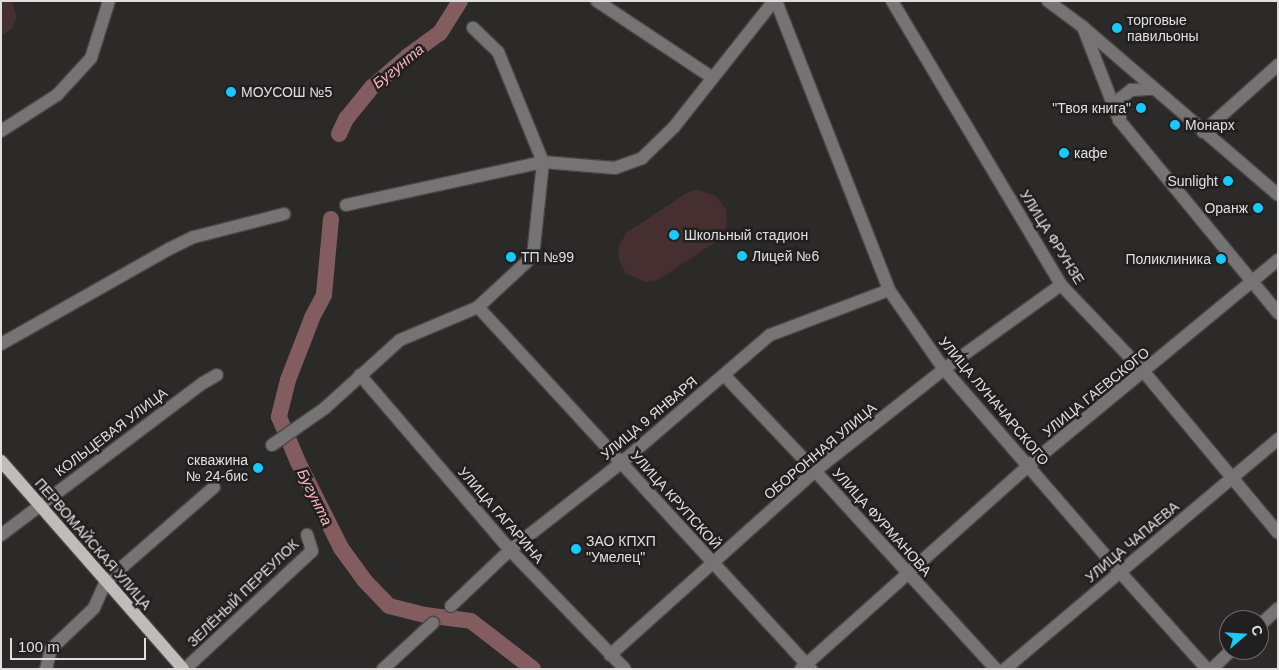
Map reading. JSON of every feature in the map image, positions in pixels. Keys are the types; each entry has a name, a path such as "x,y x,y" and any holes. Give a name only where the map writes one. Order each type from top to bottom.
{"main road":[{"name":"ПЕРВОМАЙСКАЯ УЛИЦА","path":"1,461 184,669"}],"street":[{"path":"1,131 57,96 91,58 109,1"},
{"path":"597,1 713,78"},
{"path":"346,205 543,162 615,168 642,158 674,127 775,1"},
{"name":"УЛИЦА ЛУНАЧАРСКОГО","path":"775,1 889,290 944,370 1207,669"},
{"name":"УЛИЦА ФРУНЗЕ","path":"892,1 1061,285 1144,372 1278,533"},
{"path":"1048,1 1083,28 1202,132 1278,195"},
{"path":"272,445 325,408 400,340 478,307 533,256 543,162 498,52 473,28"},
{"path":"1083,28 1119,120 1278,313"},
{"path":"1202,132 1278,65"},
{"path":"1119,120 1122,98 1131,90 1153,89"},
{"path":"1,344 169,249 194,237 284,214"},
{"name":"УЛИЦА ГАЕВСКОГО","path":"806,667 1028,466 1278,260"},
{"name":"ОБОРОННАЯ УЛИЦА","path":"610,655 815,471 944,370 1061,285"},
{"name":"УЛИЦА 9 ЯНВАРЯ","path":"451,606 510,550 621,462 770,336 889,290"},
{"name":"УЛИЦА КРУПСКОЙ","path":"478,307 806,667"},
{"name":"КОЛЬЦЕВАЯ УЛИЦА","path":"1,534 39,504 217,375"},
{"name":"УЛИЦА ГАГАРИНА","path":"360,375 510,550 625,669"},
{"name":"УЛИЦА ФУРМАНОВА","path":"724,375 815,471 996,669"},
{"name":"УЛИЦА ЧАПАЕВА","path":"1005,669 1119,571 1278,440"},
{"path":"46,669 51,649 94,608 106,582 214,487"},
{"name":"ЗЕЛЁНЫЙ ПЕРЕУЛОК","path":"184,669 312,551 307,535"},
{"path":"383,669 433,623"},
{"path":"1212,669 1221,660"}],"shaded area":[{"path":"1,1 12,1 17,18 12,29 1,36"},
{"name":"Школьный стадион","path":"699,190 717,197 726,210 727,225 723,237 658,280 645,282 627,274 622,268 618,255 619,246 626,233 688,192"}],"waterway":[{"name":"Бугунта","path":"339,134 346,119 372,87 408,56 440,33 460,1"},
{"name":"Бугунта","path":"331,219 324,295 312,318 288,380 279,417 298,462 341,548 364,580 389,606 425,615 471,621 533,669"}],"place":[{"name":"торговые павильоны","path":"1117,28"},
{"name":"МОУСОШ №5","path":"231,92"},
{"name":"\"Твоя книга\"","path":"1141,108"},
{"name":"Монарх","path":"1175,125"},
{"name":"кафе","path":"1064,153"},
{"name":"Sunlight","path":"1228,181"},
{"name":"Оранж","path":"1258,208"},
{"name":"Школьный стадион","path":"674,235"},
{"name":"Лицей №6","path":"742,256"},
{"name":"ТП №99","path":"511,257"},
{"name":"Поликлиника","path":"1221,259"},
{"name":"скважина № 24-бис","path":"258,468"},
{"name":"ЗАО КПХП \"Умелец\"","path":"576,549"}]}
